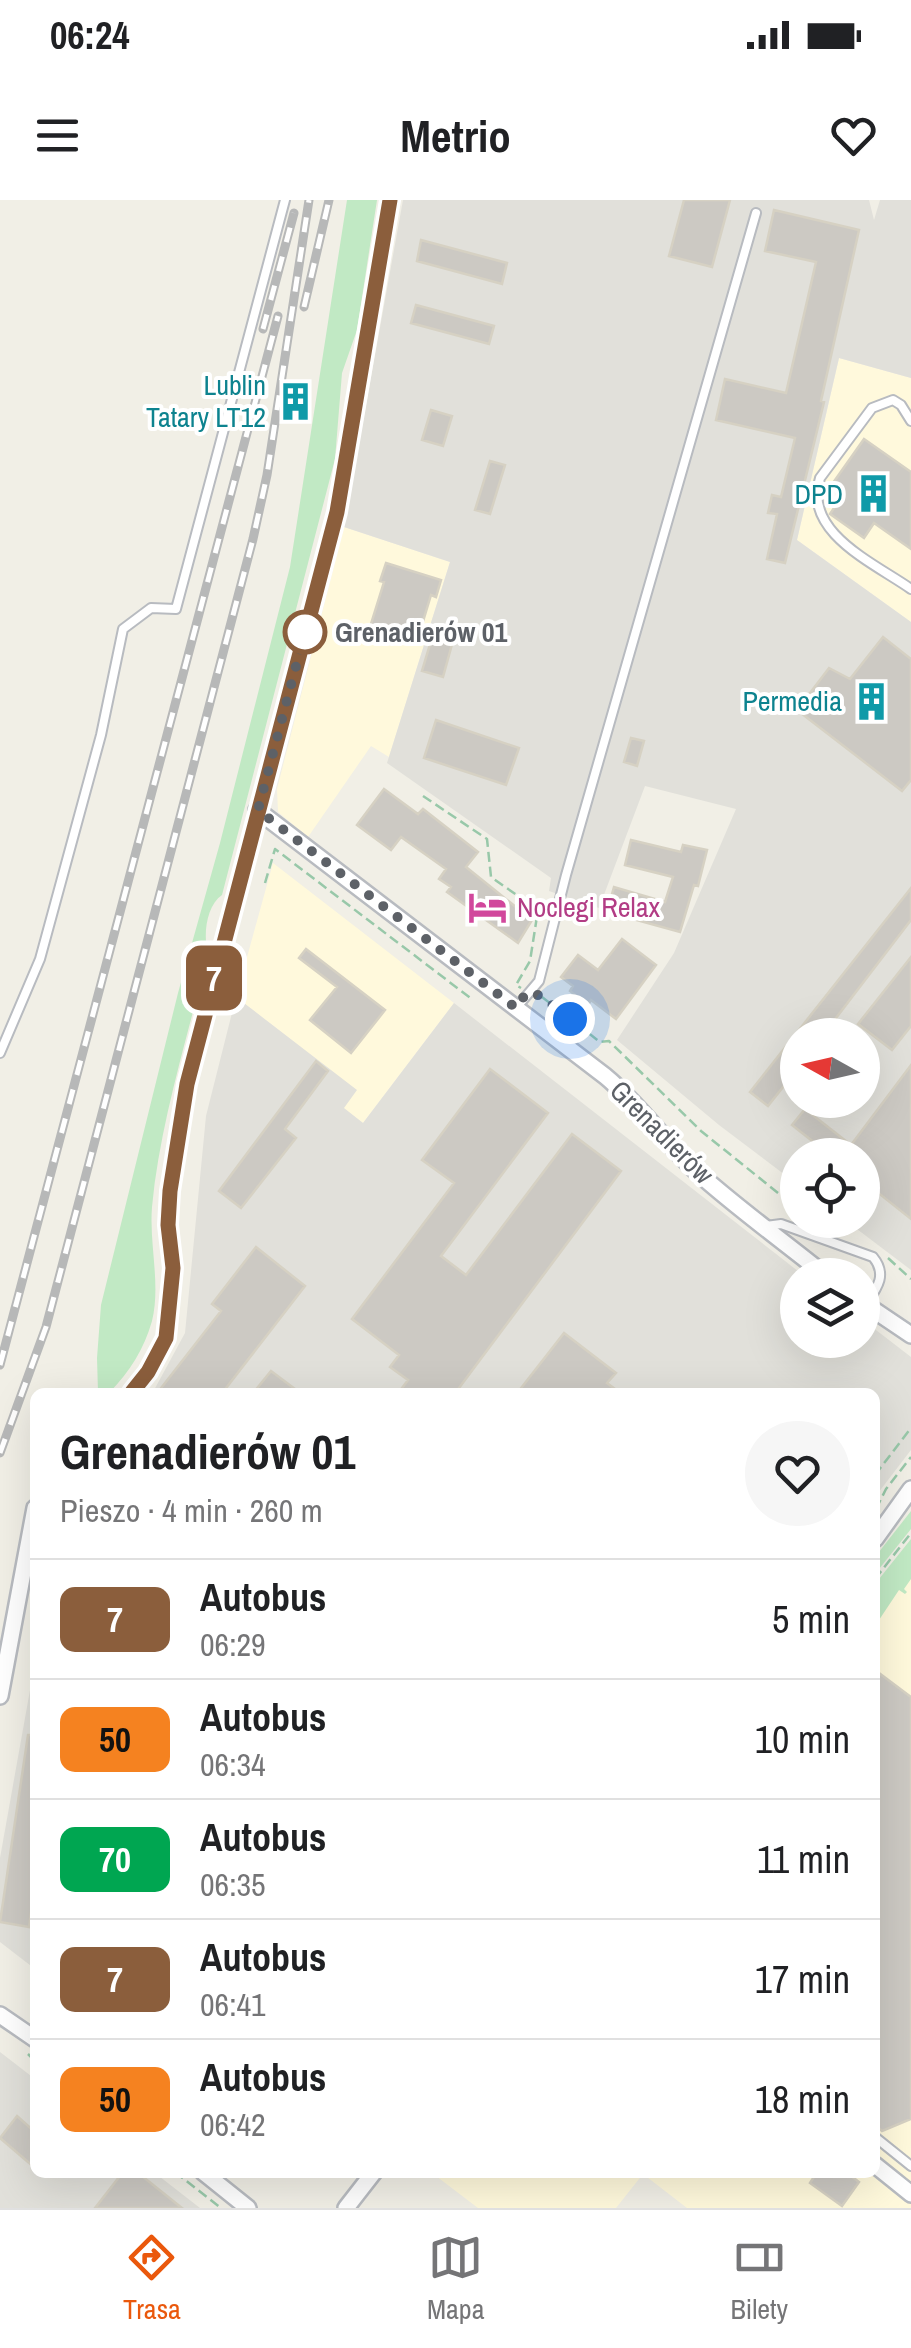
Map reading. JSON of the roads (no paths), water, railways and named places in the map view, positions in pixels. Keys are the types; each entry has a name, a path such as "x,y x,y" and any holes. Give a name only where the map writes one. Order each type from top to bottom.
{"street":[{"path":"135,1388 166,1338 173,1268 168,1225 170,1191 187,1084 337,512 390,200"},
{"name":"Grenadierów","path":"258,810 630,1097 648,1122 698,1172 805,1258"},
{"path":"880,1313 911,1331"},
{"path":"880,1532 911,1489"},
{"path":"894,1515 911,1499"},
{"path":"0,1696 30,1535"},
{"path":"0,2015 30,2036"},
{"path":"880,2169 911,2194"},
{"path":"210,2178 248,2208"},
{"path":"346,2208 369,2178"}],"lane":[{"path":"0,1053 40,959 101,735 124,629 151,608 176,609 285,200"},
{"path":"516,1008 539,981 569,862 756,213"},
{"path":"911,422 902,405 893,400 872,408 820,478 817,489 822,520 834,535 911,588"},
{"path":"766,1226 781,1224 872,1258"},
{"path":"880,2140 911,2166"}],"railway":[{"path":"0,1453 46,1327 253,539 267,475 309,200"},
{"path":"304,307 329,200"},
{"path":"263,329 294,213"},
{"path":"0,1365 278,316"}],"place":[{"name":"Lublin Tatary LT12","path":"296,401"},
{"name":"DPD","path":"873,494"},
{"name":"Grenadierów 01","path":"305,632"},
{"name":"Permedia","path":"872,701"},
{"name":"Noclegi Relax","path":"487,907"}]}
